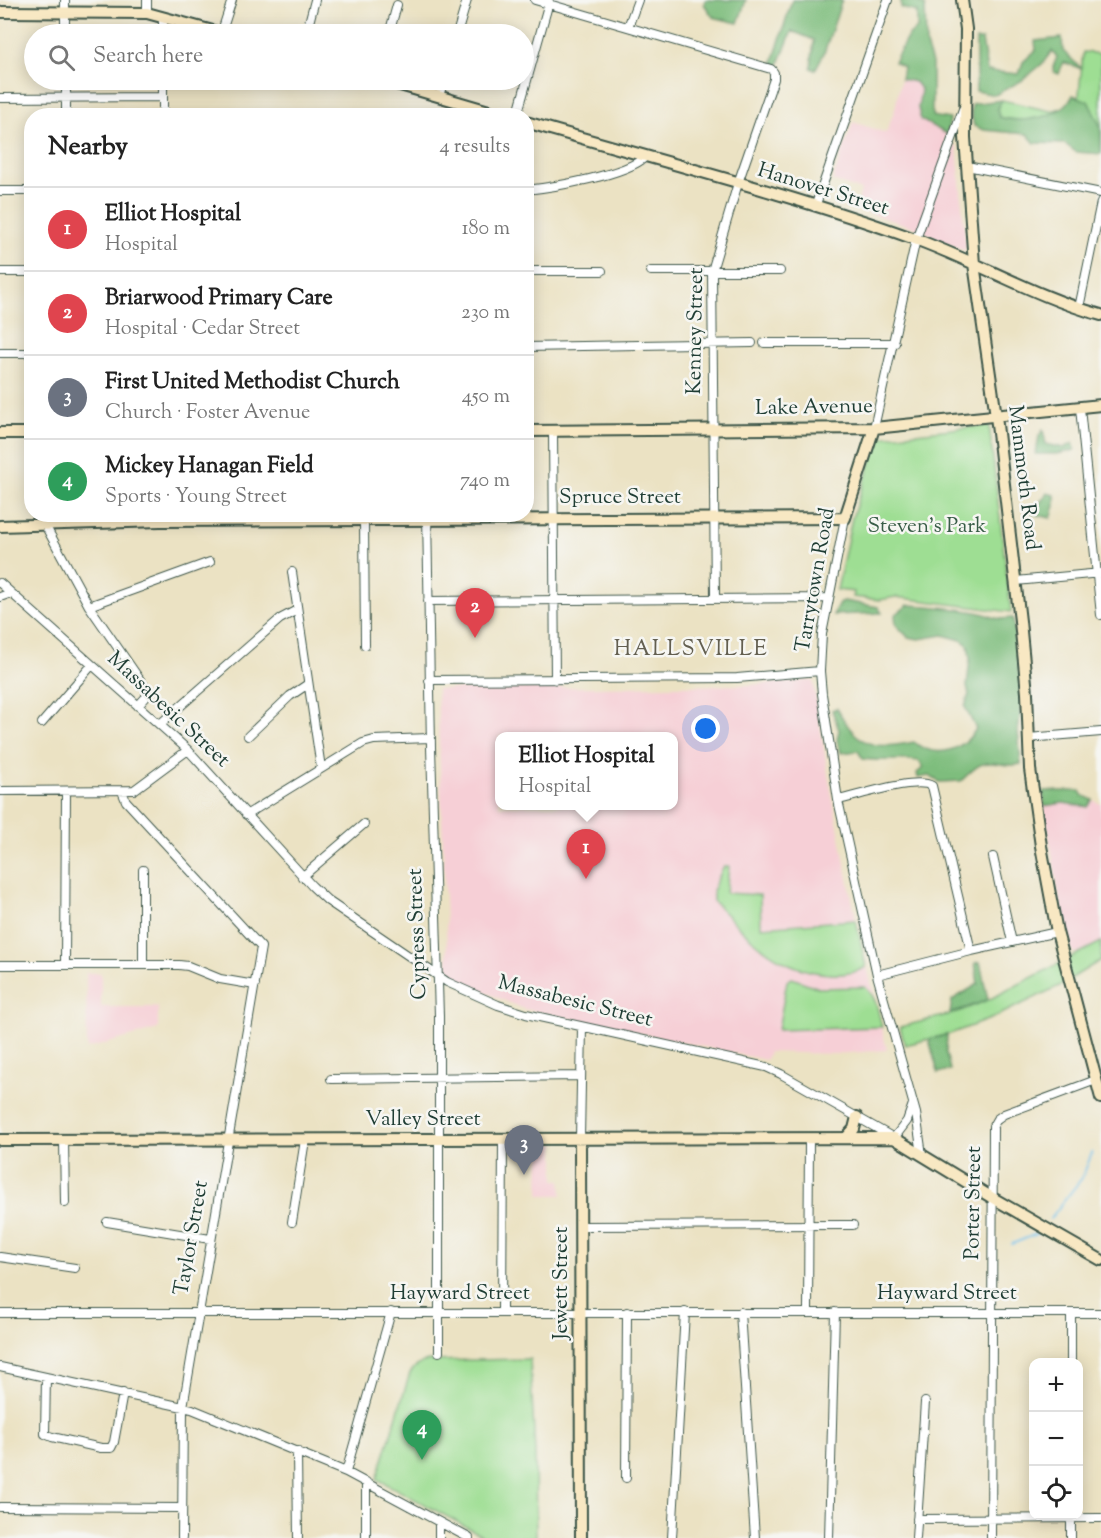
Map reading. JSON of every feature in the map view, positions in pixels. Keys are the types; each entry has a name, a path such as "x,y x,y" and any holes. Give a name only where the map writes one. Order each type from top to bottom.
{"street":[{"path":"65,0 65,24"},
{"path":"147,0 147,13"},
{"path":"225,24 231,0"},
{"path":"309,24 315,0"},
{"path":"460,24 467,0"},
{"path":"534,0 549,2 628,27 638,0"},
{"path":"815,207 888,0"},
{"name":"Mammoth Road","path":"963,0 966,29 967,166 974,264 996,416 1016,581 1025,669 1028,738 1041,846 1058,932 1101,1098"},
{"path":"534,55 549,2"},
{"path":"392,24 397,5"},
{"path":"0,12 147,13 188,24"},
{"path":"163,17 163,24"},
{"name":"Kenney Street","path":"628,27 771,69 774,73 712,271 715,598"},
{"path":"66,90 66,108"},
{"path":"163,90 163,108"},
{"path":"418,90 479,108"},
{"path":"439,96 441,90"},
{"path":"519,108 524,90"},
{"path":"0,98 163,97"},
{"name":"Tarrytown Road","path":"922,1155 916,1113 878,975 838,800 831,764 820,672 822,634 845,518 874,428 895,343 916,240 965,105"},
{"name":"Hanover Street","path":"534,124 738,183 916,240 1079,309 1101,315"},
{"path":"534,188 618,172 637,164 645,157"},
{"path":"967,166 1101,193"},
{"path":"0,191 24,191"},
{"path":"1079,309 1101,202"},
{"path":"534,271 602,271"},
{"path":"651,271 780,271"},
{"path":"0,272 24,272"},
{"path":"534,347 752,343"},
{"path":"764,343 895,343"},
{"path":"0,353 24,353"},
{"name":"Lake Avenue","path":"534,431 874,428 1101,405"},
{"path":"1080,408 1099,573 1101,615"},
{"path":"553,431 555,680"},
{"path":"0,433 24,433"},
{"name":"Spruce Street","path":"534,518 845,518"},
{"name":"Spruce Street","path":"0,526 96,522"},
{"path":"364,522 365,645"},
{"name":"Cypress Street","path":"427,522 430,738 438,977 439,1352"},
{"path":"45,525 89,606 147,690 146,697 138,706"},
{"path":"89,606 210,562"},
{"path":"292,572 321,768"},
{"path":"1016,581 1099,573"},
{"name":"Massabesic Street","path":"0,583 188,750 302,877 328,901 438,977 467,992 510,1009 766,1067 894,1138 1101,1260"},
{"path":"0,597 11,592"},
{"path":"428,601 828,598"},
{"path":"160,724 280,619 297,610"},
{"path":"42,723 92,665"},
{"path":"429,680 737,678 820,672"},
{"path":"248,736 290,696 308,684"},
{"path":"1028,738 1101,732"},
{"path":"246,815 358,745 368,741 430,738"},
{"path":"0,791 134,790 188,750"},
{"path":"838,800 908,784 928,784 934,790 970,951"},
{"path":"65,965 66,791"},
{"name":"Taylor Street","path":"122,791 127,802 261,947 197,1313 183,1407 182,1538"},
{"path":"302,877 364,824"},
{"path":"993,857 1012,942"},
{"path":"143,870 143,965"},
{"path":"878,975 970,951 1058,932"},
{"path":"0,965 184,965 211,976 255,985"},
{"name":"Jewett Street","path":"582,1027 580,1139 582,1538"},
{"path":"331,1079 581,1076"},
{"name":"Porter Street","path":"991,1538 993,1126 997,1119 1096,1080"},
{"path":"894,1138 907,1121 913,1104"},
{"path":"846,1138 854,1129 857,1117"},
{"path":"808,1312 809,1138"},
{"name":"Valley Street","path":"0,1140 894,1138"},
{"path":"502,1312 503,1139"},
{"path":"64,1140 65,1203"},
{"path":"292,1222 305,1140"},
{"path":"107,1222 210,1239"},
{"path":"581,1226 853,1225"},
{"path":"0,1257 75,1269"},
{"path":"346,1472 391,1312"},
{"path":"626,1478 627,1312"},
{"path":"672,1538 685,1312"},
{"path":"740,1312 755,1538"},
{"path":"829,1538 835,1312"},
{"name":"Hayward Street","path":"0,1313 1101,1313"},
{"path":"1071,1313 1071,1358"},
{"path":"0,1367 183,1407 346,1472 469,1538"},
{"path":"46,1377 45,1434 101,1448 111,1448 114,1442 123,1394"},
{"path":"916,1538 926,1402"},
{"path":"297,1451 298,1538"},
{"path":"366,1482 366,1538"},
{"path":"0,1508 182,1508"},
{"path":"1083,1517 1101,1518"},
{"path":"917,1520 1029,1519"},
{"path":"1071,1520 1071,1538"},
{"path":"439,1522 439,1538"}],"shaded area":[{"path":"901,79 915,82 921,90 918,108 935,129 947,134 945,142 957,146 966,249 963,250 913,227 856,209 861,190 832,181 853,122 886,133 895,109"},
{"path":"813,680 828,775 856,920 887,1050 835,1054 769,1052 766,1060 524,1009 448,976 437,689 750,685"},
{"path":"1093,800 1101,804 1101,942 1077,953 1072,952 1059,896 1044,806 1063,803 1088,807"},
{"path":"86,973 101,973 101,1007 158,1007 158,1029 87,1049"},
{"path":"540,1144 555,1144 555,1180 561,1180 562,1195 539,1195"}],"green space":[{"path":"705,0 746,0 738,23 713,17 704,4"},
{"path":"792,0 842,0 824,53 815,70 811,68 814,40 792,31 778,66 773,62"},
{"path":"901,0 914,0 925,5 926,45 932,63 932,116 950,119 947,134 921,120 918,108 921,90 915,82 901,79 903,67 894,62 908,36 917,29 917,12 901,8"},
{"path":"1062,38 1063,51 1082,69 1063,62 1059,74 1054,72 1053,67 1057,57 1052,51 1042,64 1023,80 995,95 976,91 976,40 982,40 987,71 1019,74 1023,62 1036,50 1035,41"},
{"path":"1083,52 1101,54 1101,152 1074,147"},
{"path":"1073,95 1088,101 1101,128 1101,154 1076,152 1065,144 1035,143 1027,134 984,130 974,126 972,104 1002,100 997,109 999,117 1019,120 1051,114 1068,103"},
{"path":"1002,100 1050,111 1062,108 1040,117 1023,120 1006,119 999,117 997,109"},
{"name":"Steven's Park","path":"989,425 1011,612 895,597 880,600 853,597 854,592 837,590 852,518 879,437"},
{"path":"1043,430 1046,444 1064,448 1073,443 1075,450 1057,454 1036,454 1039,436"},
{"path":"1047,493 1055,495 1055,506 1051,518 1025,512 1039,504"},
{"path":"840,602 878,607 882,613 833,615"},
{"path":"908,605 982,613 1001,619 1013,618 1022,703 1018,731 1021,764 983,764 961,781 940,782 929,776 918,778 917,773 923,768 919,761 870,760 863,759 858,751 841,753 837,740 839,730 832,710 837,708 852,731 868,743 877,745 888,746 914,742 931,750 948,750 963,743 976,729 965,707 969,694 967,687 970,658 968,645 961,640 943,635 919,639 908,637 896,625 895,615"},
{"path":"1043,791 1080,791 1082,795 1093,800 1088,807 1063,803 1044,806"},
{"path":"724,866 729,866 726,893 760,895 761,927 856,920 866,967 844,974 811,971 794,966 765,950 713,901 713,889"},
{"path":"1101,942 1101,960 1059,986 993,1018 950,1034 905,1045 900,1027 955,1013 988,1000"},
{"path":"980,962 988,1000 950,1014 952,1000 978,984 975,963"},
{"path":"792,978 819,988 865,987 875,1000 882,1027 778,1030 787,981"},
{"path":"947,1035 946,1053 950,1070 938,1073 929,1039"},
{"path":"530,1359 535,1452 536,1538 487,1538 377,1479 410,1373 414,1368 423,1362 430,1361"}],"waterway":[{"path":"1050,1219 1082,1178 1092,1153"},
{"path":"1012,1244 1039,1233"}],"place":[{"name":"Briarwood Primary Care","path":"475,638"},
{"name":"Elliot Hospital","path":"586,879"},
{"name":"First United Methodist Church","path":"524,1175"},
{"name":"Mickey Hanagan Field","path":"422,1460"}],"district":[{"name":"HALLSVILLE","path":"691,650"}]}
